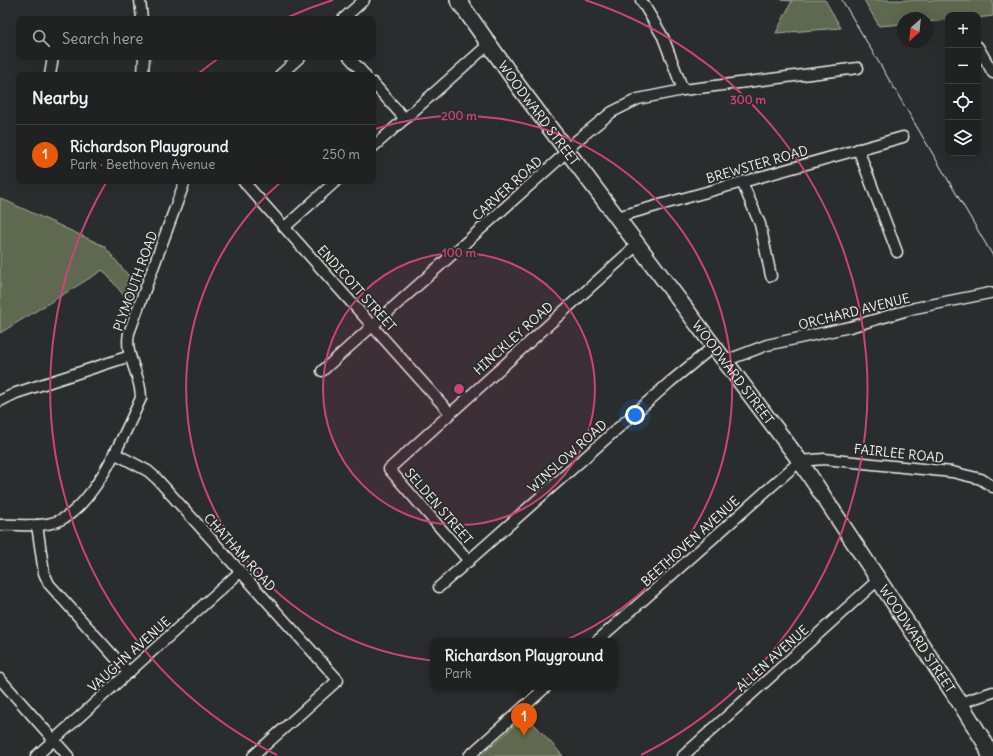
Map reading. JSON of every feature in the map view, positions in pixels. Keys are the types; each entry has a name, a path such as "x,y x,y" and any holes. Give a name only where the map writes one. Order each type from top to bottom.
{"street":[{"path":"140,0 142,16"},
{"path":"346,16 364,0"},
{"name":"WOODWARD STREET","path":"458,0 567,150 800,461 960,702 990,756"},
{"path":"641,0 668,49 683,90"},
{"path":"376,144 489,44"},
{"path":"979,48 993,73"},
{"path":"50,72 52,60"},
{"path":"142,72 144,60"},
{"path":"283,72 297,60"},
{"path":"352,60 363,72"},
{"name":"CARVER ROAD","path":"322,371 567,150 607,116 624,104 638,99 683,90 858,68"},
{"path":"376,87 405,119"},
{"name":"BREWSTER ROAD","path":"618,217 903,137"},
{"path":"858,149 897,252"},
{"path":"742,182 760,224 770,276"},
{"name":"PLYMOUTH ROAD","path":"0,525 37,525 58,521 72,513 93,490 114,453 141,398 141,385 127,344 129,333 184,184"},
{"name":"ENDICOTT STREET","path":"247,184 450,413"},
{"path":"285,227 333,184"},
{"name":"HINCKLEY ROAD","path":"389,469 638,244"},
{"name":"ORCHARD AVENUE","path":"725,361 767,344 850,327 915,308 990,293"},
{"name":"WINSLOW ROAD","path":"439,588 670,382 714,346"},
{"path":"0,401 16,393 130,356"},
{"name":"CHATHAM ROAD","path":"114,453 148,471 157,479 338,680 252,756"},
{"name":"FAIRLEE ROAD","path":"800,461 824,459 952,472 981,479 993,487"},
{"name":"BEETHOVEN AVENUE","path":"600,638 800,461"},
{"name":"SELDEN STREET","path":"389,469 469,561"},
{"path":"37,525 44,573 50,584 129,673"},
{"name":"VAUGHN AVENUE","path":"36,756 240,572"},
{"name":"ALLEN AVENUE","path":"683,756 879,579"},
{"path":"0,679 68,756"},
{"path":"469,756 543,690"},
{"path":"960,702 993,692"}],"green space":[{"path":"781,0 825,0 841,28 776,33 792,1"},
{"path":"864,0 993,0 993,16 981,18 981,12 945,12 945,20 933,21 933,12 897,12 897,24 879,26"},
{"path":"0,198 104,246 137,286 130,303 103,270 0,333"},
{"path":"526,715 563,756 481,756"}],"tram line":[{"path":"842,0 993,256"}],"place":[{"name":"Richardson Playground","path":"524,736"}]}
